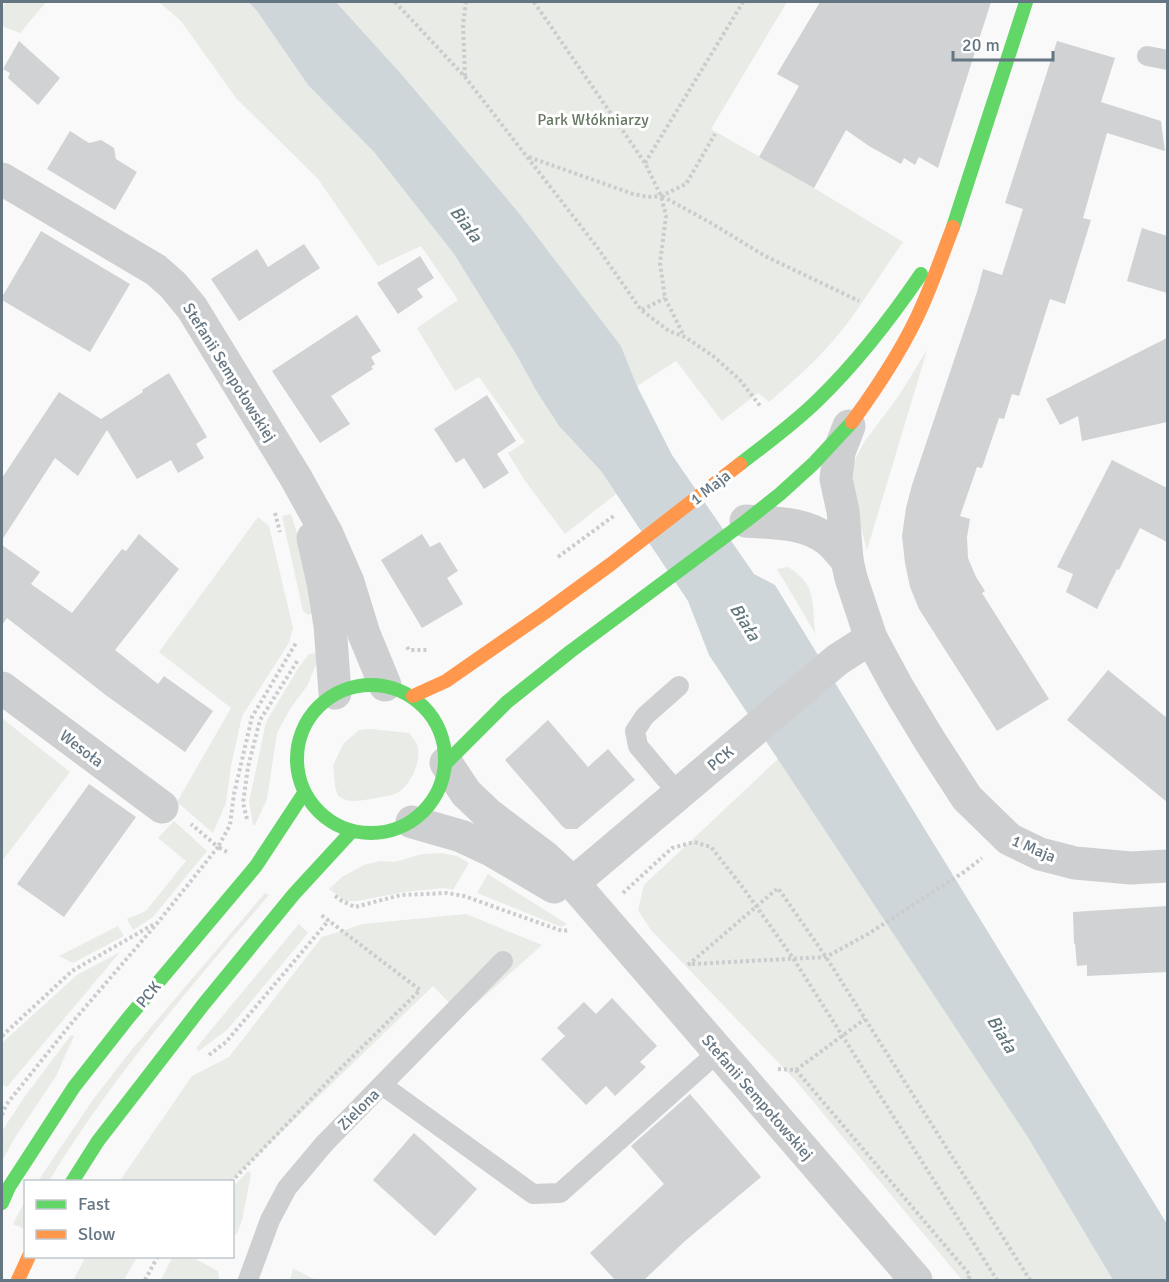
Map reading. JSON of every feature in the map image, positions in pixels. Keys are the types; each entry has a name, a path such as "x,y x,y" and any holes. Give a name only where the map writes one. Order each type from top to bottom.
{"street":[{"name":"1 Maja","path":"446,763 507,702 571,651 746,521 813,464 849,426 876,389 923,305 955,223 1026,2"},
{"name":"Stefanii Sempołowskiej","path":"2,179 156,270 173,285 192,308 296,478 327,534 348,582 364,634 399,690"},
{"name":"1 Maja","path":"399,690 446,681 611,564 774,438 818,400 849,368 908,293 955,223"},
{"name":"1 Maja","path":"849,426 839,452 836,479 843,511 847,560 851,578 871,638 903,697 967,798 1008,839 1040,854 1076,863 1131,868 1167,866"},
{"name":"Stefanii Sempołowskiej","path":"296,478 314,538 323,582 330,625 335,693"},
{"name":"1 Maja","path":"746,521 779,523 816,532 828,540 847,560"},
{"name":"PCK","path":"573,883 837,660 871,638"},
{"path":"359,684 399,690 434,718 445,745 446,763 443,780 432,804 412,822 393,831 372,834 352,831 324,818 304,793 296,765 300,737 313,711 335,693 359,684"},
{"name":"Wesoła","path":"2,688 162,807"},
{"name":"Stefanii Sempołowskiej","path":"446,763 473,800 496,821 546,858 573,883 916,1281"},
{"name":"PCK","path":"2,1203 9,1187 74,1087 129,1017 256,866 304,793"},
{"name":"Stefanii Sempołowskiej","path":"412,822 461,836 481,845 599,914"},
{"path":"73,1180 98,1141 143,1081 294,894 352,831"},
{"path":"18,1281 29,1258"}],"lane":[{"path":"1147,56 1167,60"},
{"path":"679,686 645,716 635,732 639,746 679,793"},
{"name":"Zielona","path":"248,1281 270,1220 287,1188 324,1144 503,961"},
{"path":"382,1085 533,1194 560,1193 719,1051"}],"path":[{"path":"395,2 465,76 597,247 641,310 669,331 685,337 713,356 739,379 764,412"},
{"path":"465,76 463,25 466,2"},
{"path":"534,2 645,163 661,196 666,216 660,263 665,298 685,337"},
{"path":"645,163 743,2"},
{"path":"527,157 633,195 661,196 686,184 715,135"},
{"path":"661,196 765,256 866,305"},
{"path":"641,310 665,298"},
{"path":"274,506 281,539"},
{"path":"557,558 594,530"},
{"path":"2,1115 4,1104 218,848 230,825 234,794 252,717 298,640"},
{"path":"401,643 409,650 431,651"},
{"path":"672,848 694,842 711,847 757,908 793,958 997,1281"},
{"path":"218,848 256,866"},
{"path":"690,964 826,957 868,934 964,872 982,857"},
{"path":"680,971 778,888 826,957 1030,1281"},
{"path":"233,1180 420,990 294,894"},
{"path":"2,1036 72,970 159,921"},
{"path":"795,1070 970,1275 968,1281"},
{"path":"145,1281 157,1258"}],"green space":[{"path":"6,2 46,2 20,33 2,26 2,9"},
{"path":"159,2 249,2 308,85 374,152 454,254 559,426 601,471 616,494 565,534 525,481 508,453 525,442 479,377 455,391 417,328 458,300 421,246 378,266 318,179 236,98 181,21"},
{"name":"Park Włókniarzy","path":"336,2 787,2 711,129 903,242 839,334 806,370 769,402 758,393 722,421 676,361 637,386 621,346 519,213 403,76"},
{"path":"927,350 867,550 852,494 854,461"},
{"path":"291,514 299,540 314,613 308,615 303,611 282,516"},
{"path":"258,517 269,526 293,628 289,643 242,716 226,803 213,833 177,802 231,708 159,652"},
{"path":"788,567 804,581 811,595 815,633 777,569"},
{"path":"315,653 319,658 307,686 290,709 277,733 267,799 253,825 249,802 266,722 299,667 309,654"},
{"path":"3,719 70,772 2,861 2,721"},
{"path":"359,730 409,733 417,745 417,765 411,779 397,793 366,800 348,800 338,796 333,766 343,744"},
{"path":"778,759 1027,1136 1113,1280 962,1280 796,1081 651,930 638,910 644,885"},
{"path":"174,821 207,851 153,917 133,930 127,919 146,911 186,861 158,838"},
{"path":"441,853 457,856 469,863 453,890 445,888 404,892 357,901 345,901 329,889 342,877 364,865 380,861 395,862 422,854"},
{"path":"488,874 567,924 561,927 477,893"},
{"path":"265,893 269,895 181,998 125,1069 50,1180 39,1180 92,1101 129,1053"},
{"path":"466,914 542,945 462,1016 433,986 232,1180 120,1180 192,1076 229,1057 322,937 363,924"},
{"path":"299,924 308,933 228,1029 199,1051 196,1048"},
{"path":"118,926 124,936 73,963 59,956"},
{"path":"120,952 7,1087 2,1084 2,1043 77,975"},
{"path":"71,1035 74,1036 56,1076 2,1161 2,1131"},
{"path":"248,1171 251,1174 242,1220 237,1234 234,1235 234,1186"},
{"path":"24,1203 24,1229 13,1224"},
{"path":"85,1258 136,1258 124,1280 74,1279"},
{"path":"172,1258 194,1258 218,1271 219,1280 161,1280"},
{"path":"294,1269 316,1280 290,1280"}],"water":[{"name":"Biała","path":"249,2 336,2 403,76 519,213 621,346 637,386 672,455 754,574 775,585 1167,1224 1167,1280 1113,1280 1027,1136 709,655 688,601 601,471 559,426 454,254 374,152 308,85"}],"building":[{"path":"820,2 991,2 938,168 919,157 915,165 904,158 901,164 846,130 814,188 759,157 799,86 777,74"},
{"path":"19,41 60,78 38,105 8,78 10,73 3,69"},
{"path":"1057,41 1115,58 1101,102 1161,121 1165,151 1107,133 1083,218 1091,220 1065,304 1050,299 1019,396 1012,394 1004,419 999,418 982,468 977,467 960,516 970,519 967,537 968,558 985,591 982,593 1049,699 997,731 919,609 910,587 902,536 912,485 983,269 1002,275 1023,209 1005,203"},
{"path":"70,131 89,143 101,140 114,148 116,159 137,172 115,210 47,169"},
{"path":"1142,228 1167,236 1167,293 1127,281"},
{"path":"41,231 130,284 90,352 2,300"},
{"path":"304,244 320,268 239,321 211,279 257,249 268,267"},
{"path":"420,256 434,278 417,289 423,297 398,314 377,283"},
{"path":"357,315 381,351 371,357 375,364 371,367 373,369 331,396 350,424 320,443 272,371"},
{"path":"1167,338 1167,422 1082,441 1078,416 1060,425 1046,399"},
{"path":"169,373 207,437 196,444 204,458 178,473 171,460 137,479 107,430 78,476 55,458 2,540 2,478 59,392 101,419"},
{"path":"487,395 516,441 497,454 509,473 484,489 464,458 456,463 434,429"},
{"path":"1112,460 1167,488 1167,542 1140,528 1097,609 1066,592 1073,574 1057,567"},
{"path":"139,534 179,569 115,650 158,684 164,676 213,711 185,752 107,696 7,618 2,625 2,545 40,572 31,584 72,613 122,549 126,551"},
{"path":"422,534 430,547 440,542 458,571 447,578 463,604 422,628 381,560"},
{"path":"1108,670 1167,718 1167,802 1067,720"},
{"path":"548,720 588,767 608,749 635,780 577,829 566,829 562,826 505,760"},
{"path":"89,784 136,817 64,917 17,884"},
{"path":"1167,906 1167,972 1087,976 1087,965 1077,966 1073,912"},
{"path":"612,998 657,1046 640,1062 646,1067 615,1096 606,1086 586,1105 541,1059 565,1036 557,1028 584,1002 596,1014"},
{"path":"690,1094 761,1177 685,1241 643,1281 616,1281 590,1253 664,1184 631,1146"},
{"path":"414,1133 477,1189 435,1236 373,1180"}],"traffic: fast":[{"path":"953,227 1026,2"},
{"path":"740,464 781,433 833,385 873,339 921,274"},
{"path":"446,763 507,702 780,494 813,464 852,422"},
{"path":"371,685 399,690 424,706 440,731 445,759 440,787 424,812 399,828 371,833 343,828 318,812 302,787 297,759 302,731 318,706 343,690 371,685"},
{"path":"2,1203 9,1187 74,1087 129,1017 256,866 304,793"},
{"path":"73,1180 98,1141 203,1005 294,894 352,831"}],"traffic: slow":[{"path":"852,422 882,379 916,320 953,227"},
{"path":"413,696 446,681 544,613 740,464"},
{"path":"18,1280 28,1258"}]}
